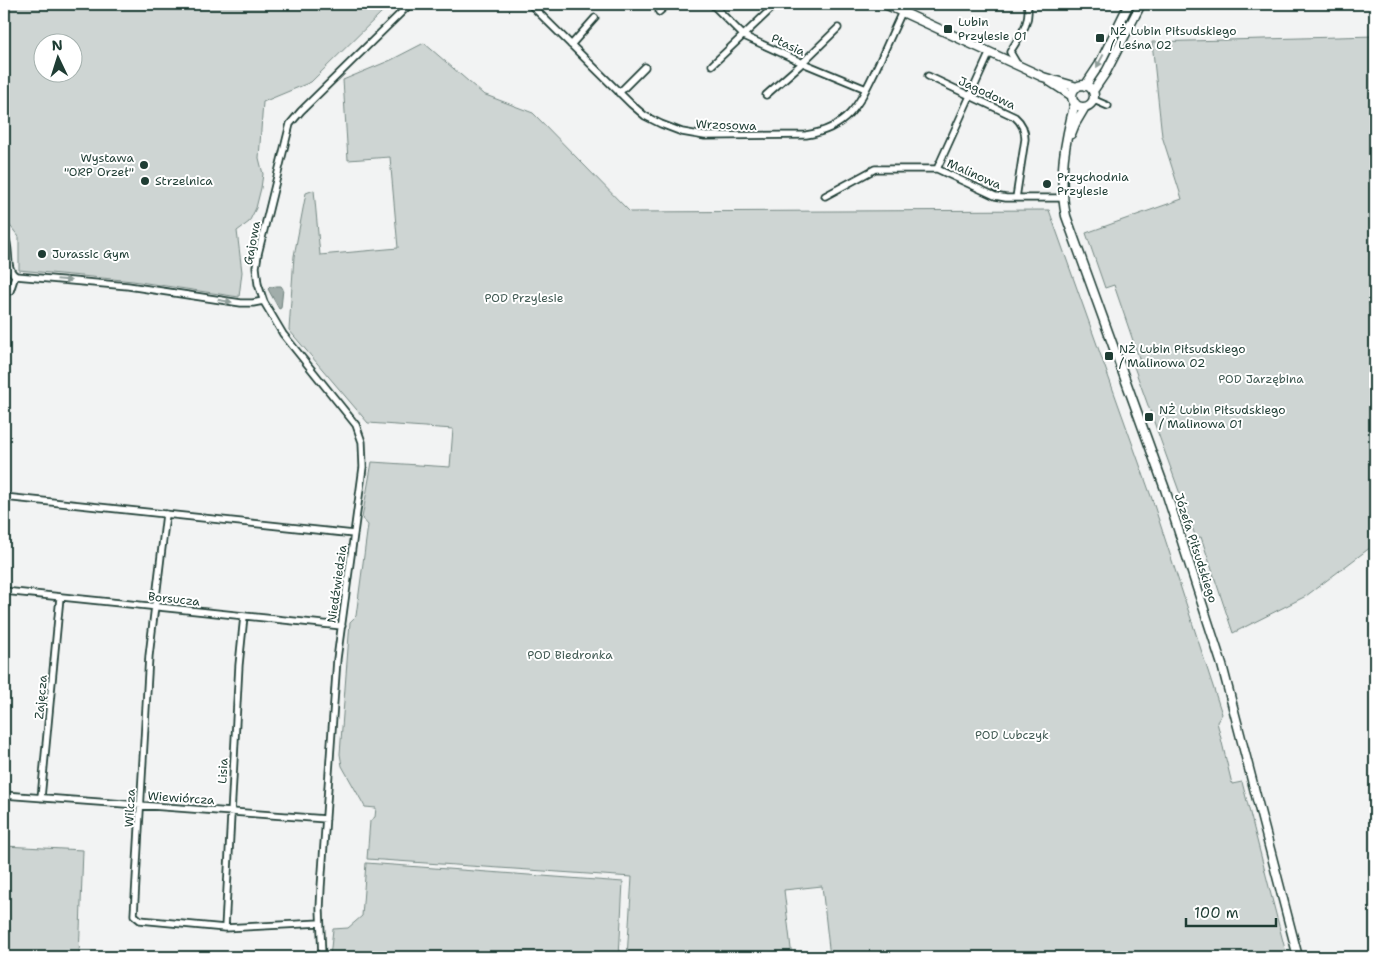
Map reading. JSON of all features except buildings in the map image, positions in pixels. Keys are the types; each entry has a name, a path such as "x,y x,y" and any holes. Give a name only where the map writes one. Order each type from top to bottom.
{"street":[{"name":"Gajowa","path":"354,534 364,460 360,434 351,416 282,334 263,300 258,284 257,263 290,124 410,4"},
{"name":"Wrzosowa","path":"530,4 619,93 645,116 682,132 705,136 796,136 821,132 842,121 858,104 902,12"},
{"path":"660,12 668,4"},
{"name":"Ptasia","path":"712,4 744,36 866,89"},
{"path":"885,4 1043,77 1081,86 1093,91"},
{"path":"1017,65 1010,52 1029,20 1028,4"},
{"path":"1074,100 1081,86 1099,64 1129,4"},
{"path":"1043,77 1074,100 1079,106 1089,106 1094,100 1093,91 1106,72 1141,4"},
{"path":"712,65 770,10"},
{"path":"571,44 595,18"},
{"path":"766,95 803,63 838,28"},
{"path":"937,169 990,52"},
{"path":"619,93 645,67"},
{"name":"Jagodowa","path":"928,76 1020,121 1025,132 1025,139 1016,198"},
{"name":"Józefa Piłsudskiego","path":"1074,100 1062,173 1062,198 1066,216 1165,489 1222,665 1298,957"},
{"path":"1094,100 1108,106"},
{"name":"Józefa Piłsudskiego","path":"1065,152 1075,124 1085,107"},
{"name":"Malinowa","path":"825,196 875,169 937,169 995,196 1062,198"},
{"path":"4,234 9,245 9,268 15,276 128,286 241,303 263,300"},
{"path":"10,291 15,276"},
{"name":"Niedźwiedzia","path":"4,497 354,534 337,659 321,887 320,924 322,957"},
{"name":"Wilcza","path":"166,514 149,656 134,912 136,918 140,920 225,928 320,924"},
{"name":"Borsucza","path":"4,591 342,626"},
{"name":"Zajęcza","path":"41,798 60,597"},
{"name":"Lisia","path":"225,928 238,666 244,616"},
{"name":"Wiewiórcza","path":"4,795 326,819"}],"green space":[{"path":"4,4 390,4 311,82 263,102 259,158 263,174 261,188 256,208 249,222 237,231 242,272 239,297 133,281 19,270 19,237 7,222 4,221"},
{"name":"POD Jarzębina","path":"1375,36 1375,544 1306,596 1233,633 1201,537 1196,538 1133,364 1140,361 1114,285 1105,288 1086,233 1182,199 1162,136 1152,42"},
{"path":"424,43 483,94 533,113 630,212 1049,210 1152,499 1222,714 1217,722 1232,784 1242,782 1287,957 830,957 822,886 784,890 792,957 627,957 632,877 367,859 370,821 375,817 376,808 365,807 342,766 340,754 350,622 356,616 368,525 362,518 372,462 450,467 453,429 368,423 289,330 294,256 306,193 314,190 320,255 398,248 390,157 348,160 343,80 391,60"},
{"path":"4,846 83,850 79,957 4,957"},
{"path":"366,863 623,882 619,957 330,957 333,929 348,928 362,916"}],"shaded area":[{"path":"281,286 283,289 281,308 279,309 268,289"}],"place":[{"name":"Lubin Przylesie 01","path":"948,29"},
{"name":"NŻ Lubin Piłsudskiego / Leśna 02","path":"1100,38"},
{"name":"Wystawa \"ORP Orzeł\"","path":"144,165"},
{"name":"Strzelnica","path":"145,181"},
{"name":"Przychodnia Przylesie","path":"1047,184"},
{"name":"Jurassic Gym","path":"42,254"},
{"name":"NŻ Lubin Piłsudskiego / Malinowa 02","path":"1109,356"},
{"name":"NŻ Lubin Piłsudskiego / Malinowa 01","path":"1149,417"}],"park label":[{"name":"POD Przylesie","path":"524,298"},
{"name":"POD Biedronka","path":"570,655"},
{"name":"POD Lubczyk","path":"1012,735"}]}
